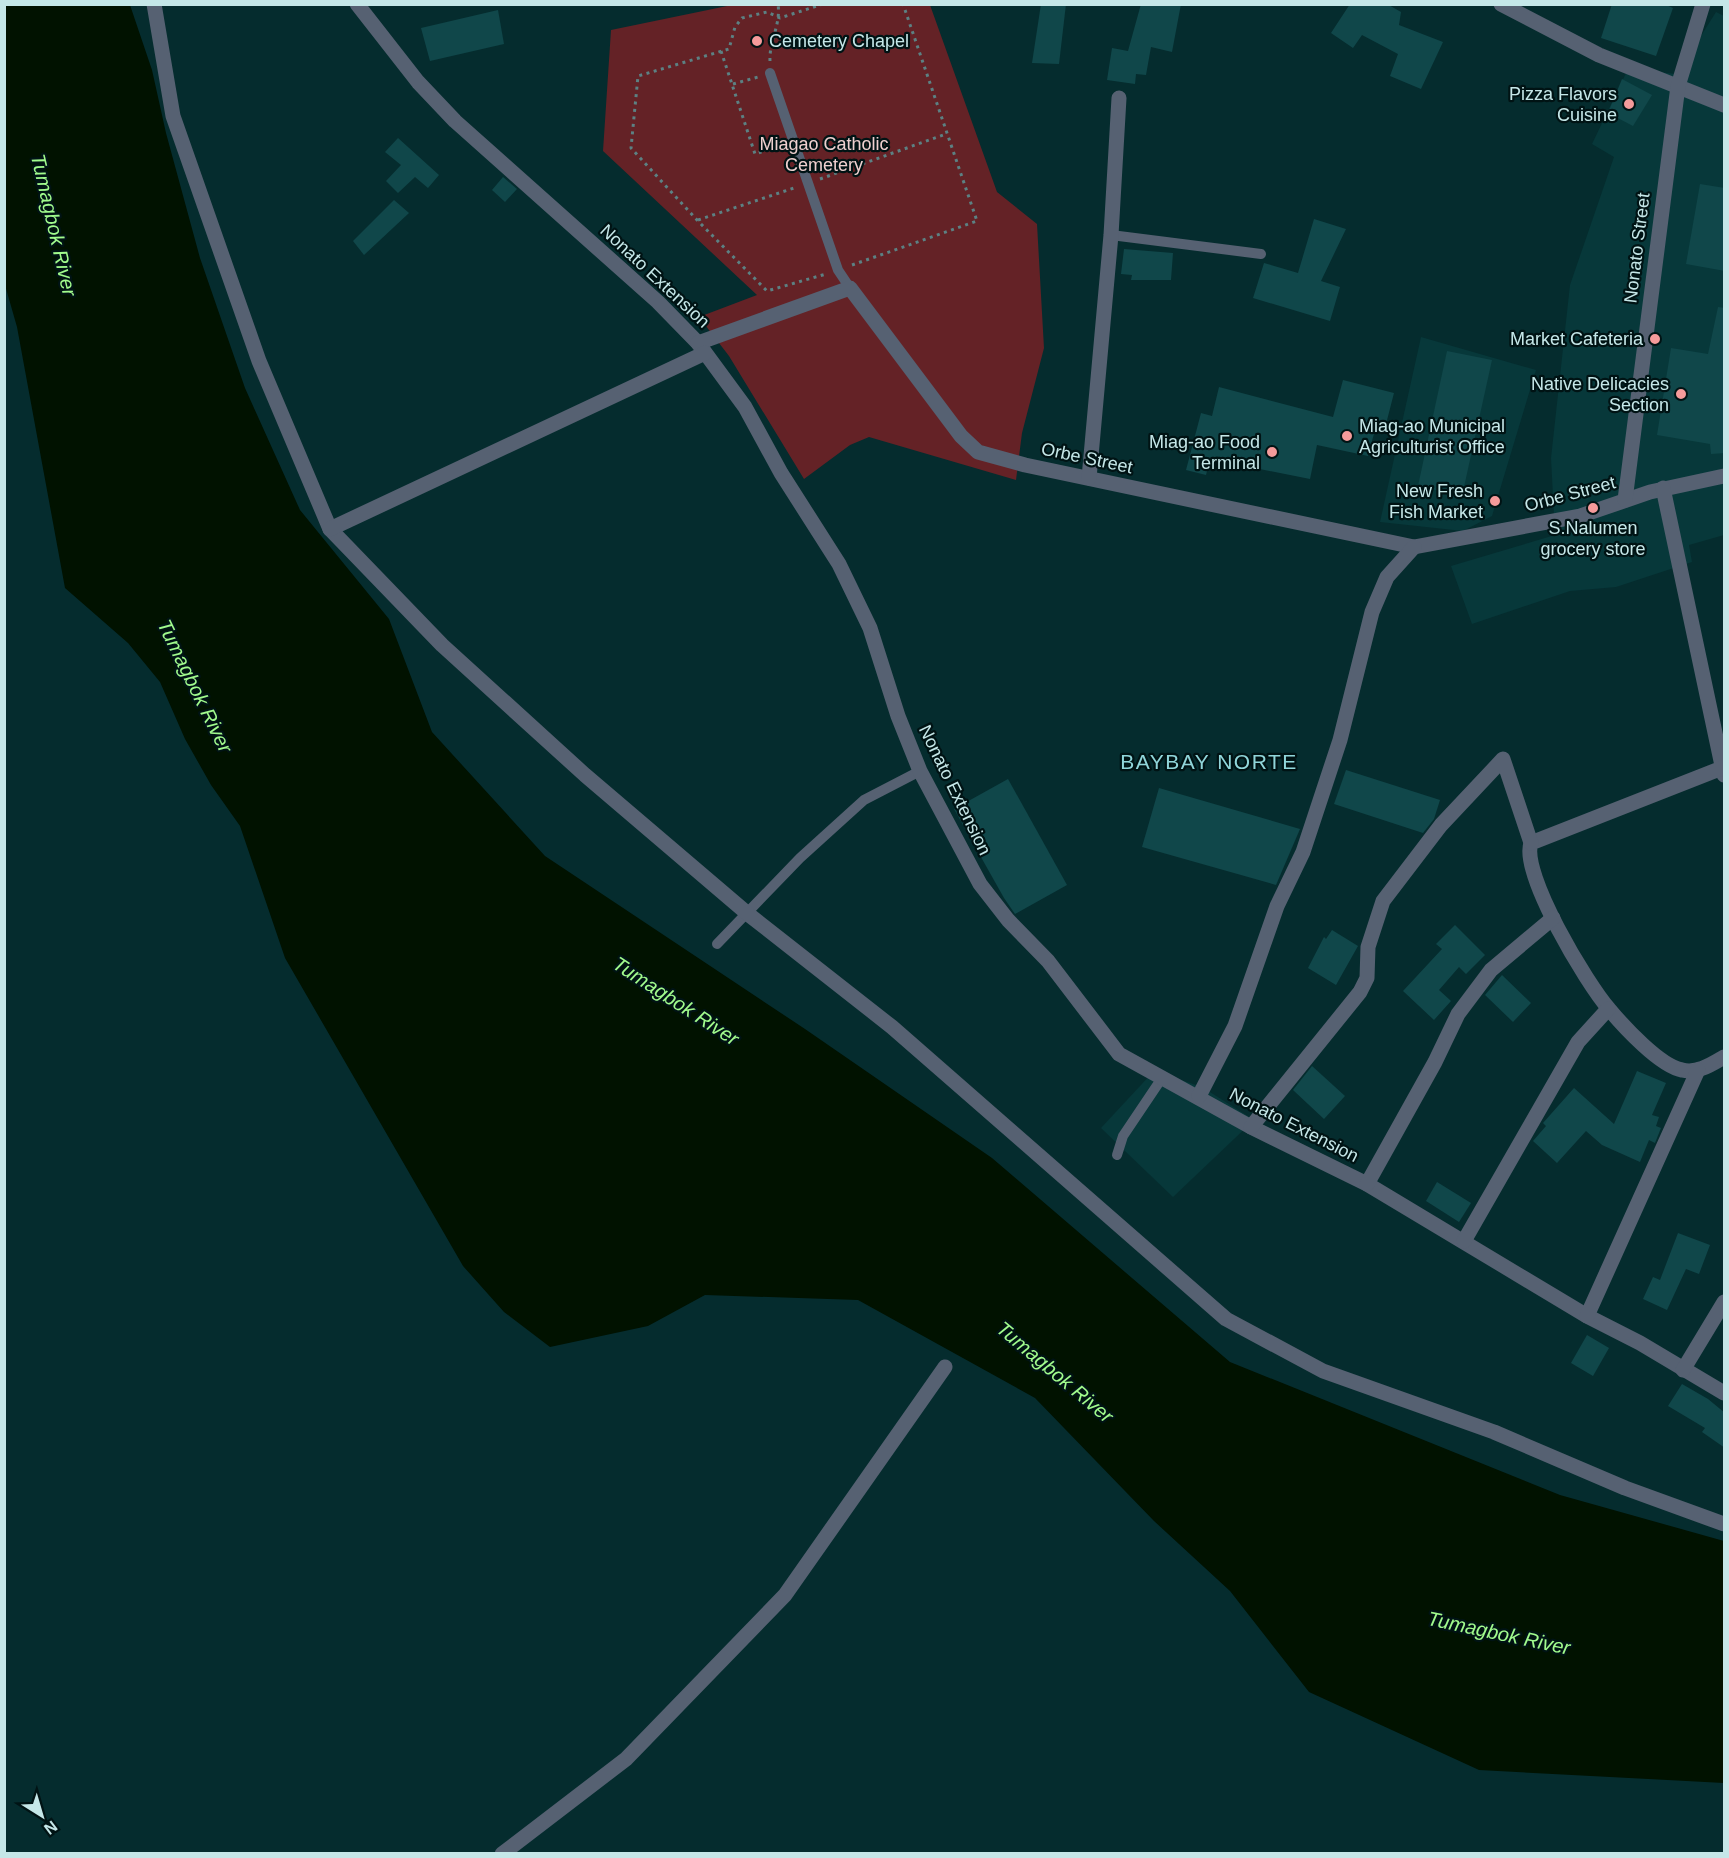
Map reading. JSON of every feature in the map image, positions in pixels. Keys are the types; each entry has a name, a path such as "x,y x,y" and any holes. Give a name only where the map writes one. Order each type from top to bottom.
{"street":[{"path":"154,4 173,116 259,361 330,529 442,645 585,775 748,914 892,1027 1226,1319 1323,1371 1494,1432 1625,1488 1725,1524"},
{"name":"Nonato Extension","path":"357,4 418,82 455,121 658,302 702,348 744,407 781,473 839,564 870,628 898,716 920,771 980,884 1008,920 1048,961 1119,1054 1199,1096 1251,1127 1367,1185 1587,1316 1640,1343 1725,1393"},
{"path":"1501,4 1599,55 1725,105"},
{"name":"Nonato Street","path":"1619,501 1678,86 1703,4"},
{"path":"1089,478 1111,235 1119,98"},
{"path":"330,529 702,348 850,288"},
{"name":"Orbe Street","path":"850,288 961,436 978,452 1414,548 1580,516 1663,488 1725,476"},
{"path":"1532,843 1723,772 1663,488"},
{"path":"1199,1096 1235,1026 1277,906 1303,852 1340,740 1359,673 1372,612 1387,577 1414,548"},
{"path":"1251,1127 1360,992 1367,978 1368,947 1383,901 1441,825 1503,759 1532,843 1527,854 1541,895 1608,1009 1665,1064 1683,1071 1698,1070 1725,1057"},
{"path":"1367,1185 1435,1062 1458,1014 1491,970 1553,918"},
{"path":"1464,1241 1578,1042 1608,1009"},
{"path":"1587,1316 1698,1070"},
{"path":"1683,1370 1725,1302"},
{"path":"501,1854 626,1759 785,1595 945,1367"}],"lane":[{"path":"770,73 838,270 850,288"},
{"path":"1111,235 1261,254"},
{"path":"717,944 800,858 864,800 920,771"},
{"path":"1117,1155 1123,1136 1162,1078"}],"path":[{"path":"732,85 770,73 770,52 780,18 778,4"},
{"path":"823,4 780,18 767,12 742,18 735,27 729,49 638,76 632,148 697,220 767,291 912,246 977,221 903,4"},
{"path":"721,51 755,154 793,141"}],"shaded area":[{"path":"1716,12 1724,16 1724,535 1689,545 1692,562 1616,587 1570,591 1472,624 1451,566 1555,535 1551,458 1570,285 1614,157 1592,144 1628,69 1677,74"},
{"path":"1421,337 1536,370 1492,516 1463,531 1380,522"},
{"path":"1154,1071 1202,1087 1254,1120 1173,1197 1101,1128"}],"green space":[{"name":"Miagao Catholic Cemetery","path":"732,5 930,5 997,192 1037,224 1044,348 1022,433 1016,480 869,437 850,445 804,479 729,356 699,317 757,295 603,151 611,30"}],"water":[{"name":"Tumagbok River","path":"4,5 130,5 152,70 166,133 200,258 245,388 300,510 389,619 432,732 545,856 805,1029 992,1158 1230,1362 1560,1495 1724,1541 1724,1783 1479,1770 1309,1692 1230,1591 1154,1521 1035,1398 858,1300 705,1295 648,1326 550,1347 504,1312 463,1266 285,958 240,826 211,785 185,739 160,682 128,643 65,588 17,327 5,285"}],"building":[{"path":"1041,4 1066,4 1059,64 1032,63"},
{"path":"1141,4 1181,4 1172,52 1151,47 1146,75 1136,74 1135,84 1107,80 1112,48 1128,51"},
{"path":"1350,4 1387,4 1401,12 1399,25 1443,42 1421,89 1390,76 1398,54 1362,35 1353,48 1331,33"},
{"path":"1612,4 1664,4 1673,8 1656,56 1601,38"},
{"path":"498,10 504,44 430,61 421,28"},
{"name":"Pizza Flavors Cuisine","path":"1622,79 1652,95 1633,126 1608,113"},
{"path":"398,138 439,175 428,188 415,177 398,193 386,181 401,165 385,152"},
{"path":"503,177 517,189 505,202 492,190"},
{"path":"1700,184 1725,188 1725,271 1686,264"},
{"path":"394,200 409,213 364,255 353,241"},
{"path":"1314,219 1346,229 1321,281 1340,287 1330,321 1253,298 1264,263 1298,273"},
{"path":"1124,249 1173,253 1171,280 1131,280 1132,275 1121,274"},
{"path":"1718,307 1725,308 1725,453 1711,454 1710,444 1657,435 1671,348 1708,354"},
{"path":"1447,351 1492,360 1462,496 1418,486"},
{"path":"1343,380 1394,393 1385,428 1376,426 1368,456 1317,445 1310,479 1210,459 1206,475 1186,470 1201,413 1212,416 1219,387 1333,417"},
{"path":"1346,770 1440,800 1434,819 1423,833 1334,804"},
{"path":"1008,779 1067,885 1015,914 954,809"},
{"path":"1159,788 1300,829 1276,885 1142,847"},
{"path":"1455,925 1485,955 1466,974 1459,967 1439,990 1451,1001 1434,1020 1403,991 1442,949 1436,944"},
{"path":"1332,930 1358,946 1336,985 1308,968 1324,937 1326,939"},
{"path":"1502,975 1531,1003 1513,1022 1485,995"},
{"path":"1312,1066 1345,1096 1324,1119 1293,1090"},
{"path":"1637,1071 1666,1083 1652,1115 1659,1117 1656,1126 1661,1128 1655,1143 1649,1140 1640,1162 1602,1145 1586,1131 1557,1163 1533,1141 1546,1126 1543,1123 1574,1088 1614,1124"},
{"path":"1437,1182 1471,1203 1459,1222 1426,1201"},
{"path":"1678,1233 1710,1245 1699,1274 1686,1269 1667,1310 1643,1299 1653,1277 1660,1280"},
{"path":"1587,1335 1609,1348 1593,1376 1571,1363"},
{"path":"1682,1384 1708,1399 1725,1413 1725,1448 1702,1432 1705,1428 1668,1406"}],"place":[{"name":"Cemetery Chapel","path":"757,41"},
{"name":"Pizza Flavors Cuisine","path":"1629,104"},
{"name":"Market Cafeteria","path":"1655,339"},
{"name":"Native Delicacies Section","path":"1681,394"},
{"name":"Miag-ao Municipal Agriculturist Office","path":"1347,436"},
{"name":"Miag-ao Food Terminal","path":"1272,452"},
{"name":"New Fresh Fish Market","path":"1495,501"},
{"name":"S.Nalumen grocery store","path":"1593,508"}],"district":[{"name":"BAYBAY NORTE","path":"1209,762"}]}
